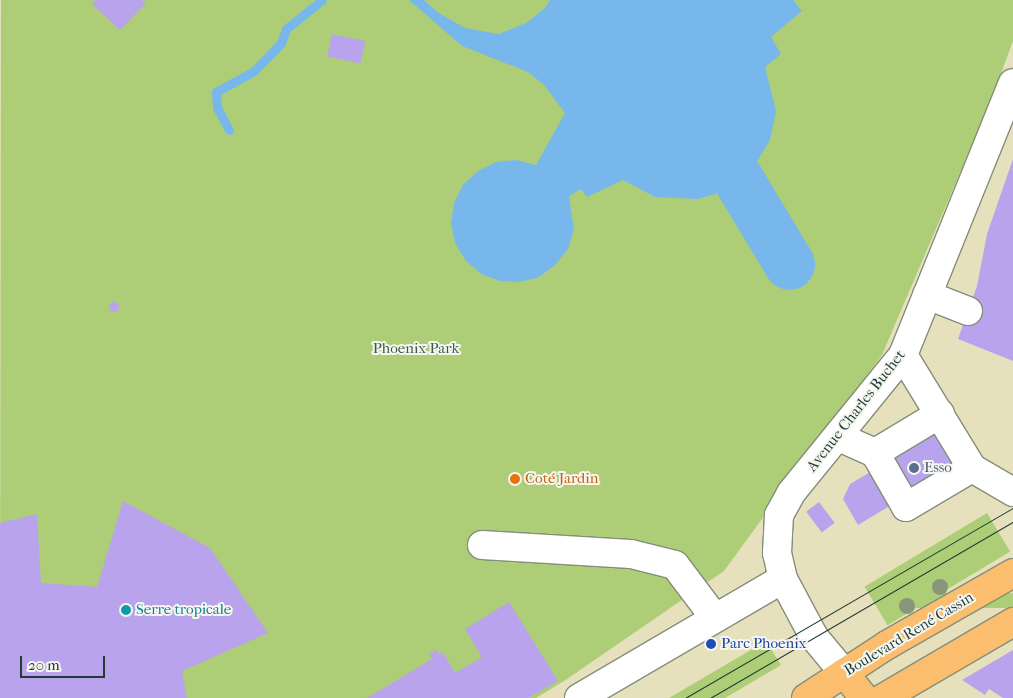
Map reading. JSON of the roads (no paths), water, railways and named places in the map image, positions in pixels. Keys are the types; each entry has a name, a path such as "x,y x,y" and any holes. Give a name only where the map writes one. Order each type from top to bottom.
{"main road":[{"name":"Boulevard René Cassin","path":"806,698 844,673 1013,573"},
{"path":"883,698 1013,622"},
{"path":"844,673 864,698"}],"street":[{"name":"Avenue Charles Buchet","path":"844,673 814,637 782,579 777,553 779,515 791,493 839,437 903,355 1013,83"},
{"path":"927,296 968,311"},
{"path":"903,355 972,468 1013,492"},
{"path":"875,453 940,414"},
{"path":"839,437 875,453 906,507 972,468"},
{"path":"482,544 631,554 675,565 716,618"},
{"path":"579,698 782,579"}],"water":[{"path":"409,0 424,0 437,12 465,28 499,34 526,23 545,8 550,0 793,0 802,11 771,37 781,54 765,67 776,111 770,140 755,165 715,194 698,199 655,197 623,180 587,197 581,189 569,196 574,230 568,249 555,265 539,277 520,282 500,281 481,274 466,261 455,243 451,223 454,203 463,185 478,171 496,162 516,160 536,165 565,113 544,85 528,72 462,46"}],"waterway":[{"path":"229,130 217,107 216,92 254,71 281,43 286,29 322,0"},
{"path":"738,179 789,264"}],"tram line":[{"path":"685,698 1013,508"},
{"path":"710,698 1013,522"}],"place":[{"name":"Esso","path":"914,468"},
{"name":"Coté Jardin","path":"515,479"},
{"name":"Serre tropicale","path":"126,610"},
{"name":"Parc Phoenix","path":"711,644"}],"park label":[{"name":"Phoenix Park","path":"416,349"}]}
